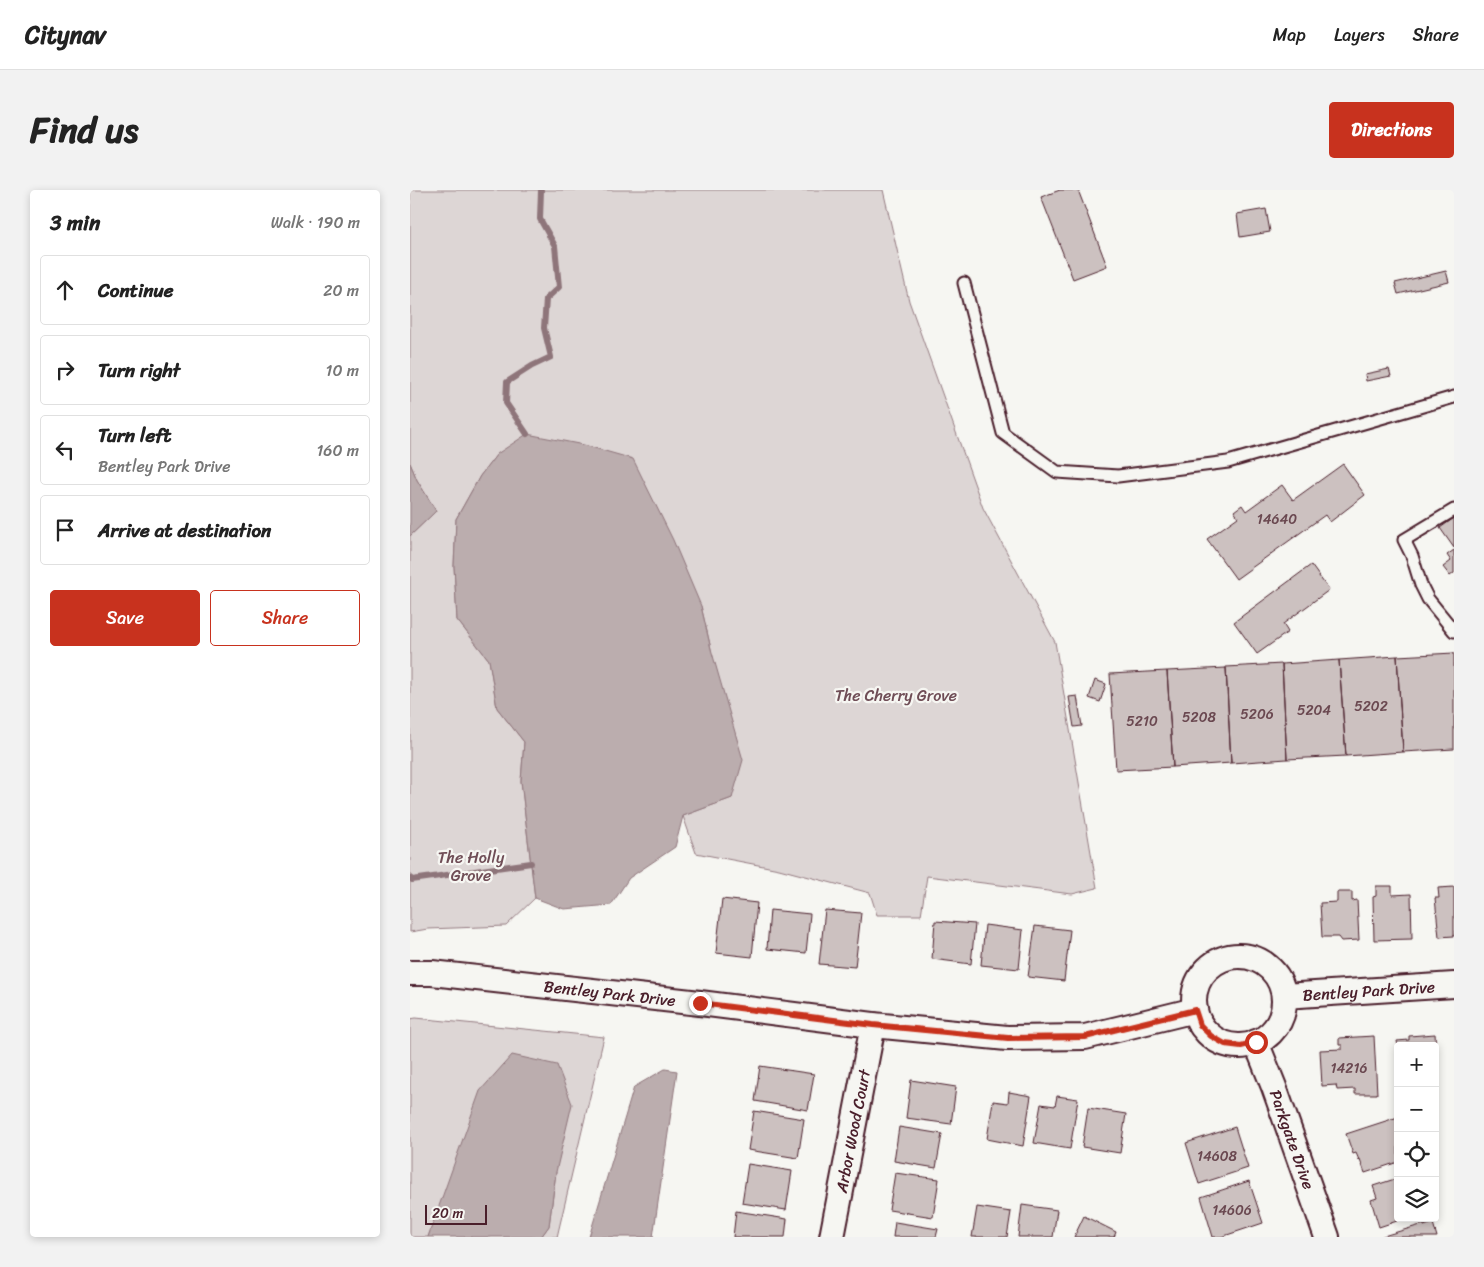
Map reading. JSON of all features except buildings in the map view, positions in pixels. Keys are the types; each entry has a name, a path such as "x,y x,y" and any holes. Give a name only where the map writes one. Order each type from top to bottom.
{"street":[{"path":"1240,956 1256,959 1269,967 1279,980 1284,996 1282,1015 1272,1032 1256,1042 1241,1046 1225,1044 1211,1036 1200,1025 1195,1010 1194,994 1200,979 1210,966 1224,958 1240,956"},
{"name":"Bentley Park Drive","path":"410,973 432,973 873,1025 1008,1038 1085,1037 1195,1010"},
{"name":"Bentley Park Drive","path":"1284,996 1454,984"},
{"name":"Arbor Wood Court","path":"832,1237 873,1025"},
{"name":"Parkgate Drive","path":"1256,1042 1274,1087 1327,1237"}],"lane":[{"path":"964,283 1003,433 1057,472 1118,476 1228,462 1454,397"},
{"path":"1454,510 1404,540 1428,599 1454,631"}],"green space":[{"path":"410,190 883,190 909,301 983,508 1055,642 1097,888 1072,894 927,876 921,915 877,915 870,893 779,869 696,853 683,816 732,798 711,649 701,606 497,454 480,476 456,519 454,566 457,620 489,660 497,708 524,742 521,781 535,898 506,926 428,929 410,932 410,536 436,511 417,480 410,463"},
{"path":"416,1018 604,1037 557,1237 541,1237 549,1226 556,1172 439,1207 428,1237 410,1237 410,1019"}],"shaded area":[{"path":"527,434 584,445 633,459 673,540 701,606 711,649 743,760 732,798 683,816 675,847 629,878 611,905 564,909 535,898 521,781 524,742 497,708 489,660 457,620 454,566 456,519 480,476 497,454"},
{"path":"410,463 417,480 436,511 410,536"},
{"path":"512,1055 557,1065 572,1104 556,1172 549,1226 541,1237 428,1237 480,1091"},
{"path":"665,1069 677,1071 653,1237 589,1237 634,1087"}],"waterway":[{"path":"527,434 506,403 507,382 532,366 551,357 544,328 546,299 559,287 555,246 540,219 541,190"},
{"path":"410,878 412,880 531,863"}],"route":[{"path":"700,1003 873,1025 1008,1038 1085,1037 1195,1010 1200,1025 1211,1036 1225,1044 1241,1046 1256,1042"}],"park label":[{"name":"The Cherry Grove","path":"896,695"},
{"name":"The Holly Grove","path":"471,866"}]}
